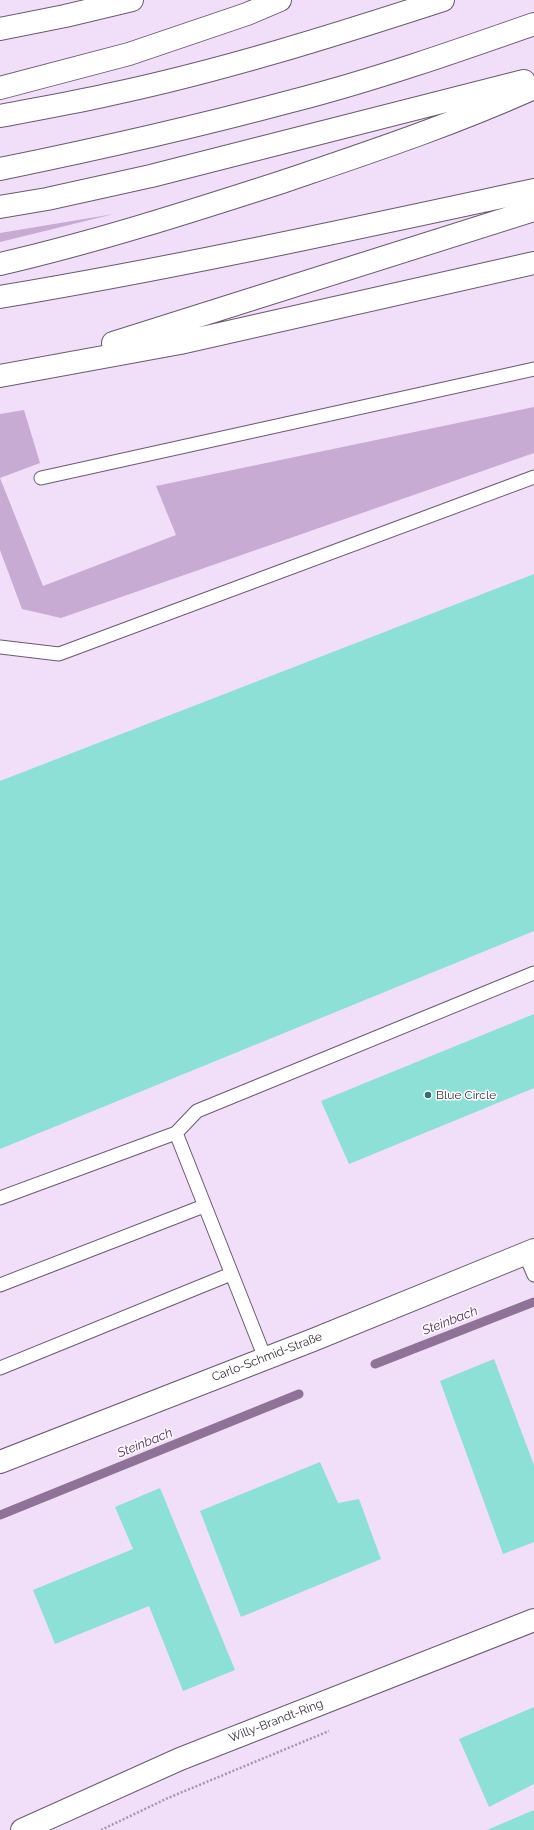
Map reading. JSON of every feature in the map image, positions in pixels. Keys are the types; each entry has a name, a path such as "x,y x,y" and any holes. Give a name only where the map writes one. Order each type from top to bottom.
{"main road":[{"path":"0,30 132,0"},
{"path":"0,88 130,54 247,14 280,0"},
{"path":"0,116 108,95 221,67 312,42 443,0"},
{"path":"0,169 130,142 293,101 387,73 534,24"},
{"path":"0,207 47,199 151,176 534,79"},
{"path":"0,264 42,255 185,214 399,143 485,110 534,88"},
{"path":"0,297 74,284 331,233 534,190"},
{"path":"28,370 534,210"},
{"path":"0,376 180,343 534,263"},
{"name":"Carlo-Schmid-Straße","path":"0,1462 530,1252"},
{"name":"Willy-Brandt-Ring","path":"22,1830 180,1759 534,1620"}],"lane":[{"path":"41,478 534,369"},
{"path":"0,647 59,654 534,478"},
{"path":"0,1198 176,1133 197,1110 534,973"},
{"path":"176,1133 265,1358"},
{"path":"0,1285 204,1206"},
{"path":"530,1252 534,1275"},
{"path":"0,1368 231,1274"}],"path":[{"path":"101,1830 168,1798 333,1730"}],"shaded area":[{"path":"114,214 0,242 0,233"},
{"path":"534,407 534,453 61,618 22,609 0,550 0,478 43,586 176,535 156,486"},
{"path":"24,410 40,463 0,478 0,414"}],"building":[{"path":"534,574 534,931 0,1149 0,781"},
{"name":"Blue Circle","path":"534,1014 534,1088 349,1164 321,1101"},
{"path":"494,1359 534,1465 534,1542 503,1554 440,1381"},
{"path":"320,1462 338,1503 359,1499 381,1559 241,1617 200,1511"},
{"path":"160,1488 235,1670 183,1691 149,1606 55,1644 33,1590 133,1549 115,1507"},
{"path":"534,1707 534,1784 489,1807 459,1739"},
{"path":"534,1810 534,1830 487,1830"}],"waterway":[{"name":"Steinbach","path":"375,1364 534,1302"},
{"name":"Steinbach","path":"0,1515 299,1394"}],"place":[{"name":"Blue Circle","path":"428,1095"}]}
